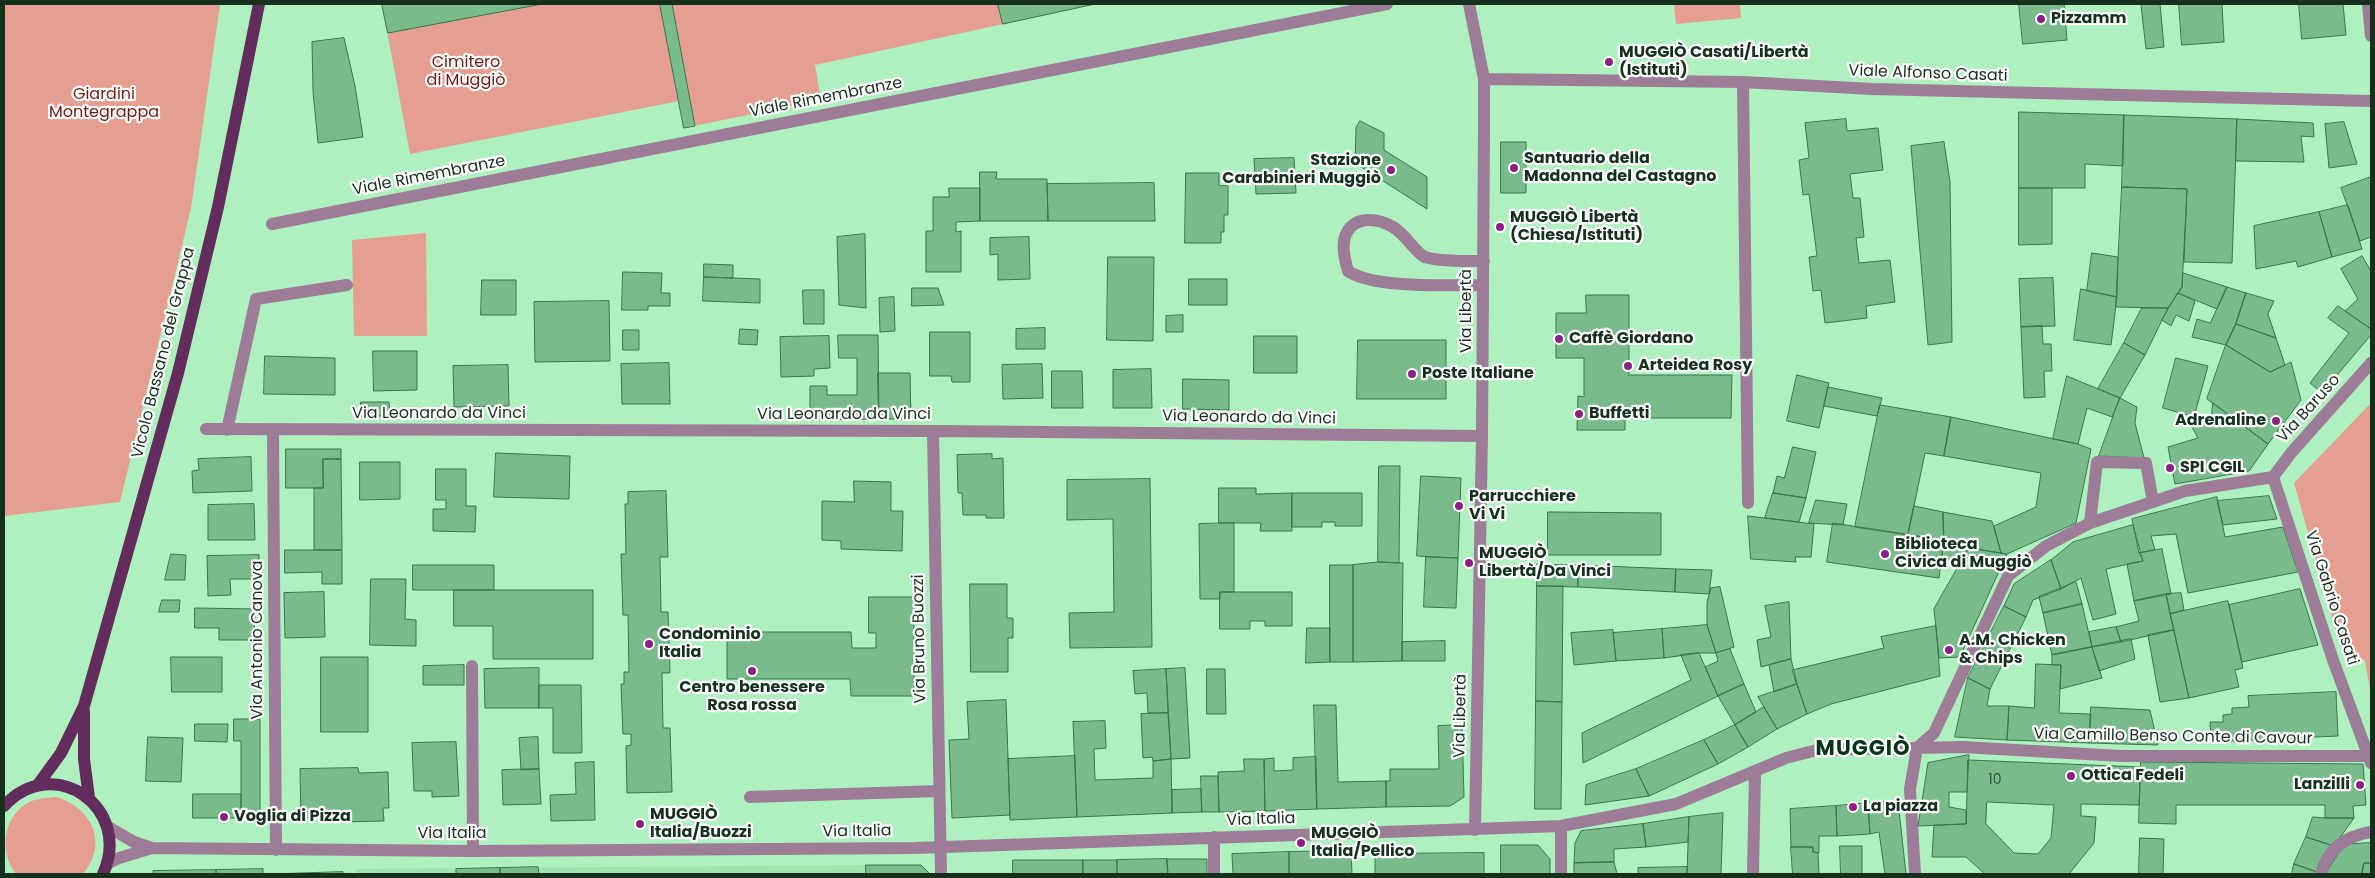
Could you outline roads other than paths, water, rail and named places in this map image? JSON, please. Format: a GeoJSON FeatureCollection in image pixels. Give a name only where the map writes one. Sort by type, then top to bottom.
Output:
{"type":"FeatureCollection","features":[{"type":"Feature","properties":{"kind":"main road","name":"Vicolo Bassano del Grappa"},"geometry":{"type":"LineString","coordinates":[[37,786],[61,754],[84,706],[178,373],[218,207],[259,4]]}},
{"type":"Feature","properties":{"kind":"main road","name":"Vicolo Bassano del Grappa"},"geometry":{"type":"LineString","coordinates":[[84,706],[84,759],[88,798]]}},
{"type":"Feature","properties":{"kind":"main road","name":"Via Italia"},"geometry":{"type":"LineString","coordinates":[[4,806],[23,790],[37,786],[59,785],[70,788],[88,798],[98,808],[108,827],[110,838],[105,869]]}},
{"type":"Feature","properties":{"kind":"street","name":"Viale Rimembranze"},"geometry":{"type":"LineString","coordinates":[[272,224],[1387,4]]}},
{"type":"Feature","properties":{"kind":"street","name":"Via Libertà"},"geometry":{"type":"LineString","coordinates":[[1469,4],[1484,79],[1484,285],[1475,830]]}},
{"type":"Feature","properties":{"kind":"street"},"geometry":{"type":"LineString","coordinates":[[2368,4],[2371,36]]}},
{"type":"Feature","properties":{"kind":"street","name":"Viale Alfonso Casati"},"geometry":{"type":"LineString","coordinates":[[1484,79],[1743,82],[1872,89],[2371,101]]}},
{"type":"Feature","properties":{"kind":"street"},"geometry":{"type":"LineString","coordinates":[[1743,82],[1748,503]]}},
{"type":"Feature","properties":{"kind":"street"},"geometry":{"type":"LineString","coordinates":[[1484,261],[1450,261],[1424,256],[1392,227],[1372,219],[1356,223],[1346,234],[1344,255],[1348,271],[1358,278],[1397,283],[1484,285]]}},
{"type":"Feature","properties":{"kind":"street"},"geometry":{"type":"LineString","coordinates":[[227,430],[256,299],[347,285]]}},
{"type":"Feature","properties":{"kind":"street","name":"Via Baruso"},"geometry":{"type":"LineString","coordinates":[[2273,478],[2290,453],[2371,363]]}},
{"type":"Feature","properties":{"kind":"street","name":"Via Leonardo da Vinci"},"geometry":{"type":"LineString","coordinates":[[206,429],[273,431],[933,431],[1482,436]]}},
{"type":"Feature","properties":{"kind":"street","name":"Via Antonio Canova"},"geometry":{"type":"LineString","coordinates":[[273,431],[276,850]]}},
{"type":"Feature","properties":{"kind":"street","name":"Via Bruno Buozzi"},"geometry":{"type":"LineString","coordinates":[[933,431],[941,874]]}},
{"type":"Feature","properties":{"kind":"street"},"geometry":{"type":"LineString","coordinates":[[2090,523],[2097,462],[2146,463],[2153,502]]}},
{"type":"Feature","properties":{"kind":"street"},"geometry":{"type":"LineString","coordinates":[[1915,874],[1910,789],[1917,748],[1934,733],[2008,576],[2046,546],[2090,523],[2185,491],[2273,478]]}},
{"type":"Feature","properties":{"kind":"street","name":"Via Gabrio Casati"},"geometry":{"type":"LineString","coordinates":[[2273,478],[2333,660],[2370,759]]}},
{"type":"Feature","properties":{"kind":"street"},"geometry":{"type":"LineString","coordinates":[[472,666],[473,851]]}},
{"type":"Feature","properties":{"kind":"street","name":"Via Camillo Benso Conte di Cavour"},"geometry":{"type":"LineString","coordinates":[[1754,772],[1786,758],[1817,750],[1963,747],[2120,756],[2370,759]]}},
{"type":"Feature","properties":{"kind":"street"},"geometry":{"type":"LineString","coordinates":[[1753,874],[1754,772]]}},
{"type":"Feature","properties":{"kind":"street","name":"Via Italia"},"geometry":{"type":"LineString","coordinates":[[105,869],[131,853],[152,848],[473,851],[940,847],[1561,826],[1676,804],[1754,772]]}},
{"type":"Feature","properties":{"kind":"street"},"geometry":{"type":"LineString","coordinates":[[750,797],[939,791]]}},
{"type":"Feature","properties":{"kind":"street"},"geometry":{"type":"LineString","coordinates":[[1561,826],[1561,874]]}},
{"type":"Feature","properties":{"kind":"street","name":"Via Italia"},"geometry":{"type":"LineString","coordinates":[[108,827],[134,842],[152,848]]}},
{"type":"Feature","properties":{"kind":"street"},"geometry":{"type":"LineString","coordinates":[[2321,874],[2330,855],[2348,837],[2371,832]]}},
{"type":"Feature","properties":{"kind":"street"},"geometry":{"type":"LineString","coordinates":[[1214,837],[1214,874]]}},
{"type":"Feature","properties":{"kind":"place","name":"Pizzamm"},"geometry":{"type":"Point","coordinates":[2041,19]}},
{"type":"Feature","properties":{"kind":"place","name":"MUGGIÒ Casati/Libertà (Istituti)"},"geometry":{"type":"Point","coordinates":[1609,62]}},
{"type":"Feature","properties":{"kind":"place","name":"Santuario della Madonna del Castagno"},"geometry":{"type":"Point","coordinates":[1514,168]}},
{"type":"Feature","properties":{"kind":"place","name":"Stazione Carabinieri Muggiò"},"geometry":{"type":"Point","coordinates":[1391,170]}},
{"type":"Feature","properties":{"kind":"place","name":"MUGGIÒ Libertà (Chiesa/Istituti)"},"geometry":{"type":"Point","coordinates":[1500,227]}},
{"type":"Feature","properties":{"kind":"place","name":"Caffè Giordano"},"geometry":{"type":"Point","coordinates":[1559,339]}},
{"type":"Feature","properties":{"kind":"place","name":"Arteidea Rosy"},"geometry":{"type":"Point","coordinates":[1628,366]}},
{"type":"Feature","properties":{"kind":"place","name":"Poste Italiane"},"geometry":{"type":"Point","coordinates":[1412,374]}},
{"type":"Feature","properties":{"kind":"place","name":"Buffetti"},"geometry":{"type":"Point","coordinates":[1579,414]}},
{"type":"Feature","properties":{"kind":"place","name":"Adrenaline"},"geometry":{"type":"Point","coordinates":[2276,421]}},
{"type":"Feature","properties":{"kind":"place","name":"SPI CGIL"},"geometry":{"type":"Point","coordinates":[2170,468]}},
{"type":"Feature","properties":{"kind":"place","name":"Parrucchiere Vi Vi"},"geometry":{"type":"Point","coordinates":[1459,506]}},
{"type":"Feature","properties":{"kind":"place","name":"Biblioteca Civica di Muggiò"},"geometry":{"type":"Point","coordinates":[1885,554]}},
{"type":"Feature","properties":{"kind":"place","name":"MUGGIÒ Libertà/Da Vinci"},"geometry":{"type":"Point","coordinates":[1469,563]}},
{"type":"Feature","properties":{"kind":"place","name":"Condominio Italia"},"geometry":{"type":"Point","coordinates":[649,644]}},
{"type":"Feature","properties":{"kind":"place","name":"A.M. Chicken & Chips"},"geometry":{"type":"Point","coordinates":[1949,650]}},
{"type":"Feature","properties":{"kind":"place","name":"Centro benessere Rosa rossa"},"geometry":{"type":"Point","coordinates":[752,671]}},
{"type":"Feature","properties":{"kind":"place","name":"Ottica Fedeli"},"geometry":{"type":"Point","coordinates":[2071,776]}},
{"type":"Feature","properties":{"kind":"place","name":"Lanzilli"},"geometry":{"type":"Point","coordinates":[2360,785]}},
{"type":"Feature","properties":{"kind":"place","name":"La piazza"},"geometry":{"type":"Point","coordinates":[1853,807]}},
{"type":"Feature","properties":{"kind":"place","name":"Voglia di Pizza"},"geometry":{"type":"Point","coordinates":[224,817]}},
{"type":"Feature","properties":{"kind":"place","name":"MUGGIÒ Italia/Buozzi"},"geometry":{"type":"Point","coordinates":[640,824]}},
{"type":"Feature","properties":{"kind":"place","name":"MUGGIÒ Italia/Pellico"},"geometry":{"type":"Point","coordinates":[1301,843]}},
{"type":"Feature","properties":{"kind":"district","name":"MUGGIÒ"},"geometry":{"type":"Point","coordinates":[1863,750]}},
{"type":"Feature","properties":{"kind":"park label","name":"Cimitero di Muggiò"},"geometry":{"type":"Point","coordinates":[466,72]}},
{"type":"Feature","properties":{"kind":"park label","name":"Giardini Montegrappa"},"geometry":{"type":"Point","coordinates":[104,104]}}]}
